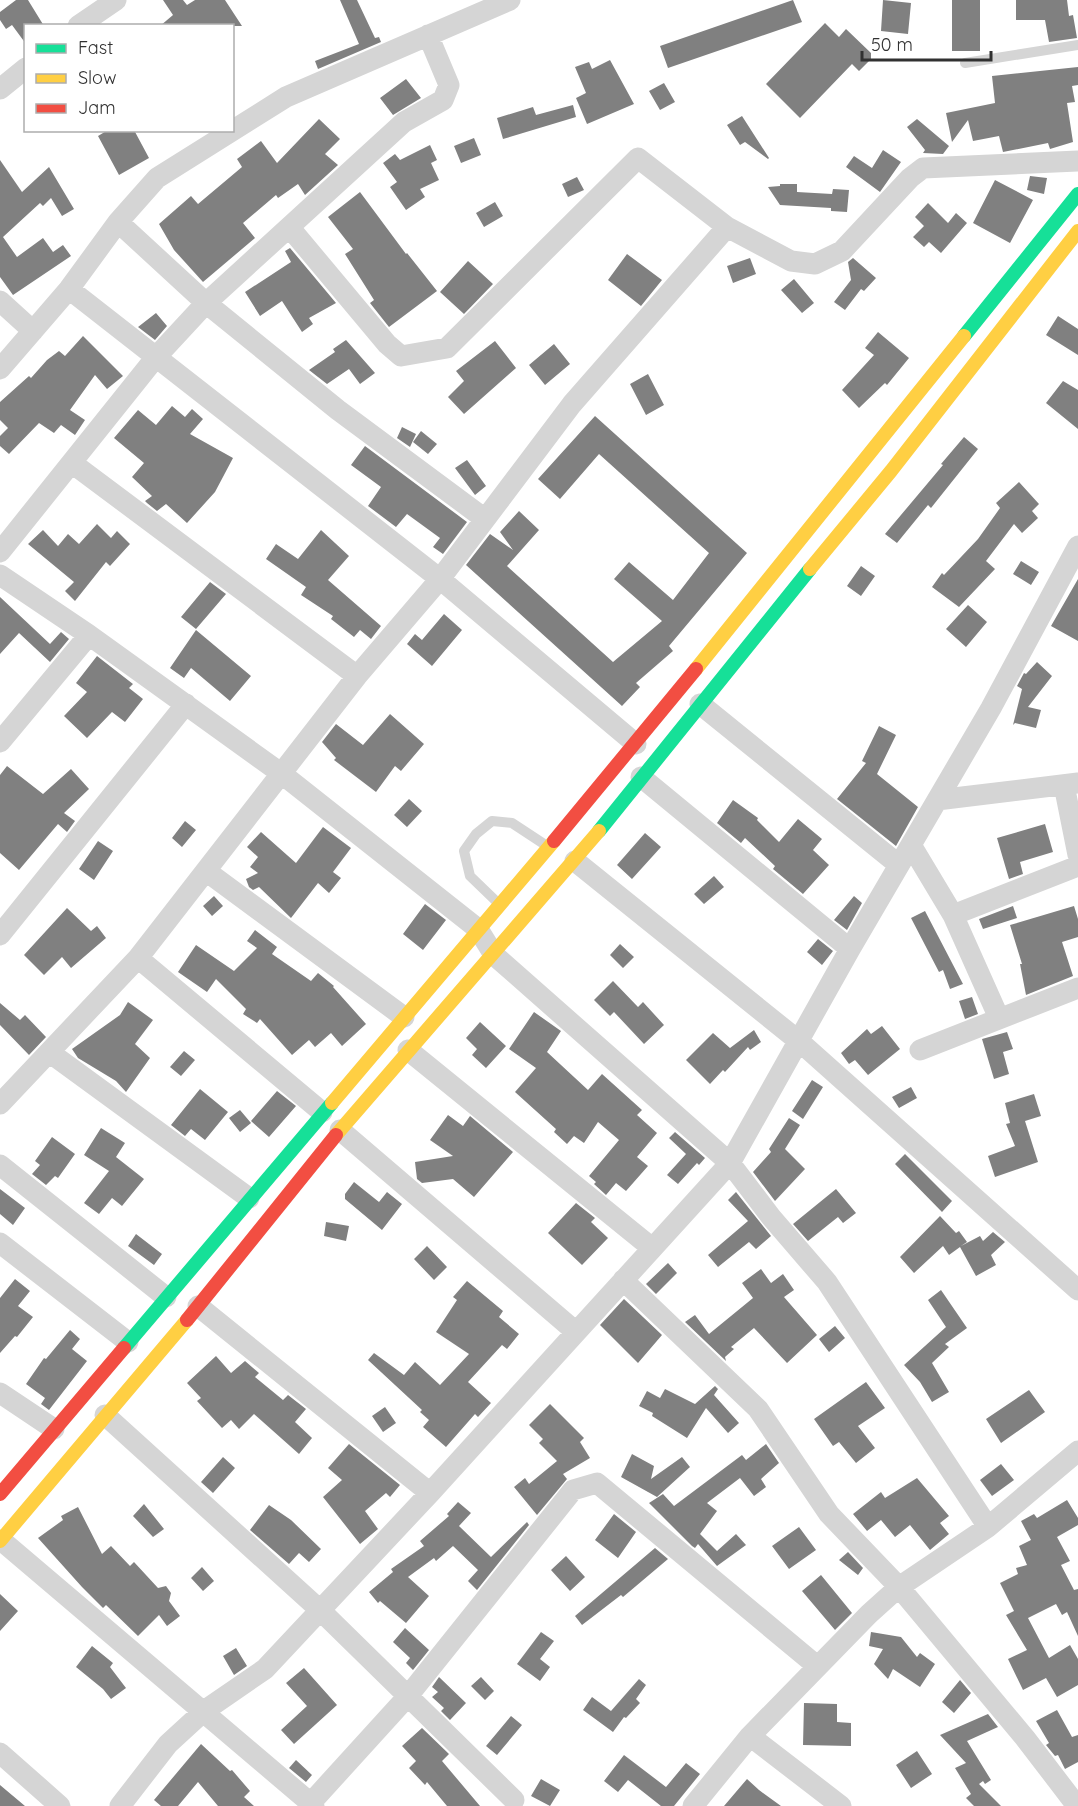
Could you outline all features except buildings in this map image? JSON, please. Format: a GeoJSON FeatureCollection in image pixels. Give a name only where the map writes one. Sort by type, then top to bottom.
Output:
{"type":"FeatureCollection","features":[{"type":"Feature","properties":{"kind":"main road"},"geometry":{"type":"LineString","coordinates":[[0,1494],[322,1112],[550,848],[1078,194]]}},
{"type":"Feature","properties":{"kind":"main road"},"geometry":{"type":"LineString","coordinates":[[0,1540],[198,1306],[340,1130],[575,861],[640,777],[891,471],[1078,231]]}},
{"type":"Feature","properties":{"kind":"street"},"geometry":{"type":"LineString","coordinates":[[81,24],[116,0]]}},
{"type":"Feature","properties":{"kind":"street"},"geometry":{"type":"LineString","coordinates":[[234,130],[286,98],[510,0]]}},
{"type":"Feature","properties":{"kind":"street"},"geometry":{"type":"LineString","coordinates":[[0,552],[156,357],[207,303],[404,122],[443,100],[449,85],[428,35]]}},
{"type":"Feature","properties":{"kind":"street"},"geometry":{"type":"LineString","coordinates":[[0,89],[24,70]]}},
{"type":"Feature","properties":{"kind":"street"},"geometry":{"type":"LineString","coordinates":[[0,369],[69,290],[118,222],[157,178],[231,132]]}},
{"type":"Feature","properties":{"kind":"street"},"geometry":{"type":"LineString","coordinates":[[290,228],[387,344],[401,356],[447,348],[638,158],[727,227],[791,261],[815,264],[842,250],[910,178],[923,168],[1078,161]]}},
{"type":"Feature","properties":{"kind":"street"},"geometry":{"type":"LineString","coordinates":[[118,222],[207,303],[338,410],[485,519]]}},
{"type":"Feature","properties":{"kind":"street"},"geometry":{"type":"LineString","coordinates":[[3,1094],[49,1052],[138,958],[357,676],[441,579],[573,404],[727,227]]}},
{"type":"Feature","properties":{"kind":"street"},"geometry":{"type":"LineString","coordinates":[[69,290],[441,579],[636,744]]}},
{"type":"Feature","properties":{"kind":"street"},"geometry":{"type":"LineString","coordinates":[[0,301],[33,331]]}},
{"type":"Feature","properties":{"kind":"street"},"geometry":{"type":"LineString","coordinates":[[72,463],[357,676]]}},
{"type":"Feature","properties":{"kind":"street"},"geometry":{"type":"LineString","coordinates":[[120,1806],[168,1744],[204,1711],[265,1669],[430,1493],[730,1163],[800,1042],[850,949],[991,708],[1078,546]]}},
{"type":"Feature","properties":{"kind":"street"},"geometry":{"type":"LineString","coordinates":[[0,575],[89,635],[282,774],[478,929],[494,955],[730,1163],[771,1217],[827,1282],[988,1527]]}},
{"type":"Feature","properties":{"kind":"street"},"geometry":{"type":"LineString","coordinates":[[0,742],[89,635]]}},
{"type":"Feature","properties":{"kind":"street"},"geometry":{"type":"LineString","coordinates":[[0,935],[186,704]]}},
{"type":"Feature","properties":{"kind":"street"},"geometry":{"type":"LineString","coordinates":[[700,704],[899,865]]}},
{"type":"Feature","properties":{"kind":"street"},"geometry":{"type":"LineString","coordinates":[[640,777],[850,949]]}},
{"type":"Feature","properties":{"kind":"street"},"geometry":{"type":"LineString","coordinates":[[937,800],[1071,784],[1078,855]]}},
{"type":"Feature","properties":{"kind":"street"},"geometry":{"type":"LineString","coordinates":[[911,845],[953,915],[999,1018]]}},
{"type":"Feature","properties":{"kind":"street"},"geometry":{"type":"LineString","coordinates":[[575,861],[800,1042],[1078,1290]]}},
{"type":"Feature","properties":{"kind":"street"},"geometry":{"type":"LineString","coordinates":[[953,915],[1078,866]]}},
{"type":"Feature","properties":{"kind":"street"},"geometry":{"type":"LineString","coordinates":[[206,871],[404,1017]]}},
{"type":"Feature","properties":{"kind":"street"},"geometry":{"type":"LineString","coordinates":[[138,958],[322,1112]]}},
{"type":"Feature","properties":{"kind":"street"},"geometry":{"type":"LineString","coordinates":[[921,1050],[1078,988]]}},
{"type":"Feature","properties":{"kind":"street"},"geometry":{"type":"LineString","coordinates":[[408,1050],[652,1248]]}},
{"type":"Feature","properties":{"kind":"street"},"geometry":{"type":"LineString","coordinates":[[49,1052],[249,1198]]}},
{"type":"Feature","properties":{"kind":"street"},"geometry":{"type":"LineString","coordinates":[[340,1130],[576,1332]]}},
{"type":"Feature","properties":{"kind":"street"},"geometry":{"type":"LineString","coordinates":[[0,1165],[166,1296]]}},
{"type":"Feature","properties":{"kind":"street"},"geometry":{"type":"LineString","coordinates":[[0,1243],[128,1342]]}},
{"type":"Feature","properties":{"kind":"street"},"geometry":{"type":"LineString","coordinates":[[623,1280],[758,1408],[829,1514],[899,1587],[1025,1738],[1077,1806]]}},
{"type":"Feature","properties":{"kind":"street"},"geometry":{"type":"LineString","coordinates":[[198,1306],[430,1493]]}},
{"type":"Feature","properties":{"kind":"street"},"geometry":{"type":"LineString","coordinates":[[0,1393],[54,1429]]}},
{"type":"Feature","properties":{"kind":"street"},"geometry":{"type":"LineString","coordinates":[[105,1415],[320,1610],[514,1800]]}},
{"type":"Feature","properties":{"kind":"street"},"geometry":{"type":"LineString","coordinates":[[695,1805],[750,1736],[817,1666],[899,1587],[988,1527],[1078,1451]]}},
{"type":"Feature","properties":{"kind":"street"},"geometry":{"type":"LineString","coordinates":[[0,1540],[204,1711],[311,1805],[408,1696],[573,1490],[597,1483],[817,1666]]}},
{"type":"Feature","properties":{"kind":"street"},"geometry":{"type":"LineString","coordinates":[[750,1736],[841,1806]]}},
{"type":"Feature","properties":{"kind":"street"},"geometry":{"type":"LineString","coordinates":[[0,1753],[60,1806]]}},
{"type":"Feature","properties":{"kind":"lane"},"geometry":{"type":"LineString","coordinates":[[965,63],[1078,45]]}},
{"type":"Feature","properties":{"kind":"lane"},"geometry":{"type":"LineString","coordinates":[[500,906],[470,876],[464,851],[476,834],[492,821],[512,823],[550,848]]}},
{"type":"Feature","properties":{"kind":"traffic: fast"},"geometry":{"type":"LineString","coordinates":[[964,336],[1078,194]]}},
{"type":"Feature","properties":{"kind":"traffic: fast"},"geometry":{"type":"LineString","coordinates":[[599,831],[810,569]]}},
{"type":"Feature","properties":{"kind":"traffic: fast"},"geometry":{"type":"LineString","coordinates":[[124,1348],[332,1103]]}},
{"type":"Feature","properties":{"kind":"traffic: slow"},"geometry":{"type":"LineString","coordinates":[[810,569],[891,471],[1078,231]]}},
{"type":"Feature","properties":{"kind":"traffic: slow"},"geometry":{"type":"LineString","coordinates":[[696,669],[964,336]]}},
{"type":"Feature","properties":{"kind":"traffic: slow"},"geometry":{"type":"LineString","coordinates":[[336,1135],[599,831]]}},
{"type":"Feature","properties":{"kind":"traffic: slow"},"geometry":{"type":"LineString","coordinates":[[332,1103],[554,841]]}},
{"type":"Feature","properties":{"kind":"traffic: slow"},"geometry":{"type":"LineString","coordinates":[[0,1541],[187,1320]]}},
{"type":"Feature","properties":{"kind":"traffic: jam"},"geometry":{"type":"LineString","coordinates":[[554,841],[696,669]]}},
{"type":"Feature","properties":{"kind":"traffic: jam"},"geometry":{"type":"LineString","coordinates":[[187,1320],[336,1135]]}},
{"type":"Feature","properties":{"kind":"traffic: jam"},"geometry":{"type":"LineString","coordinates":[[0,1494],[124,1348]]}}]}
